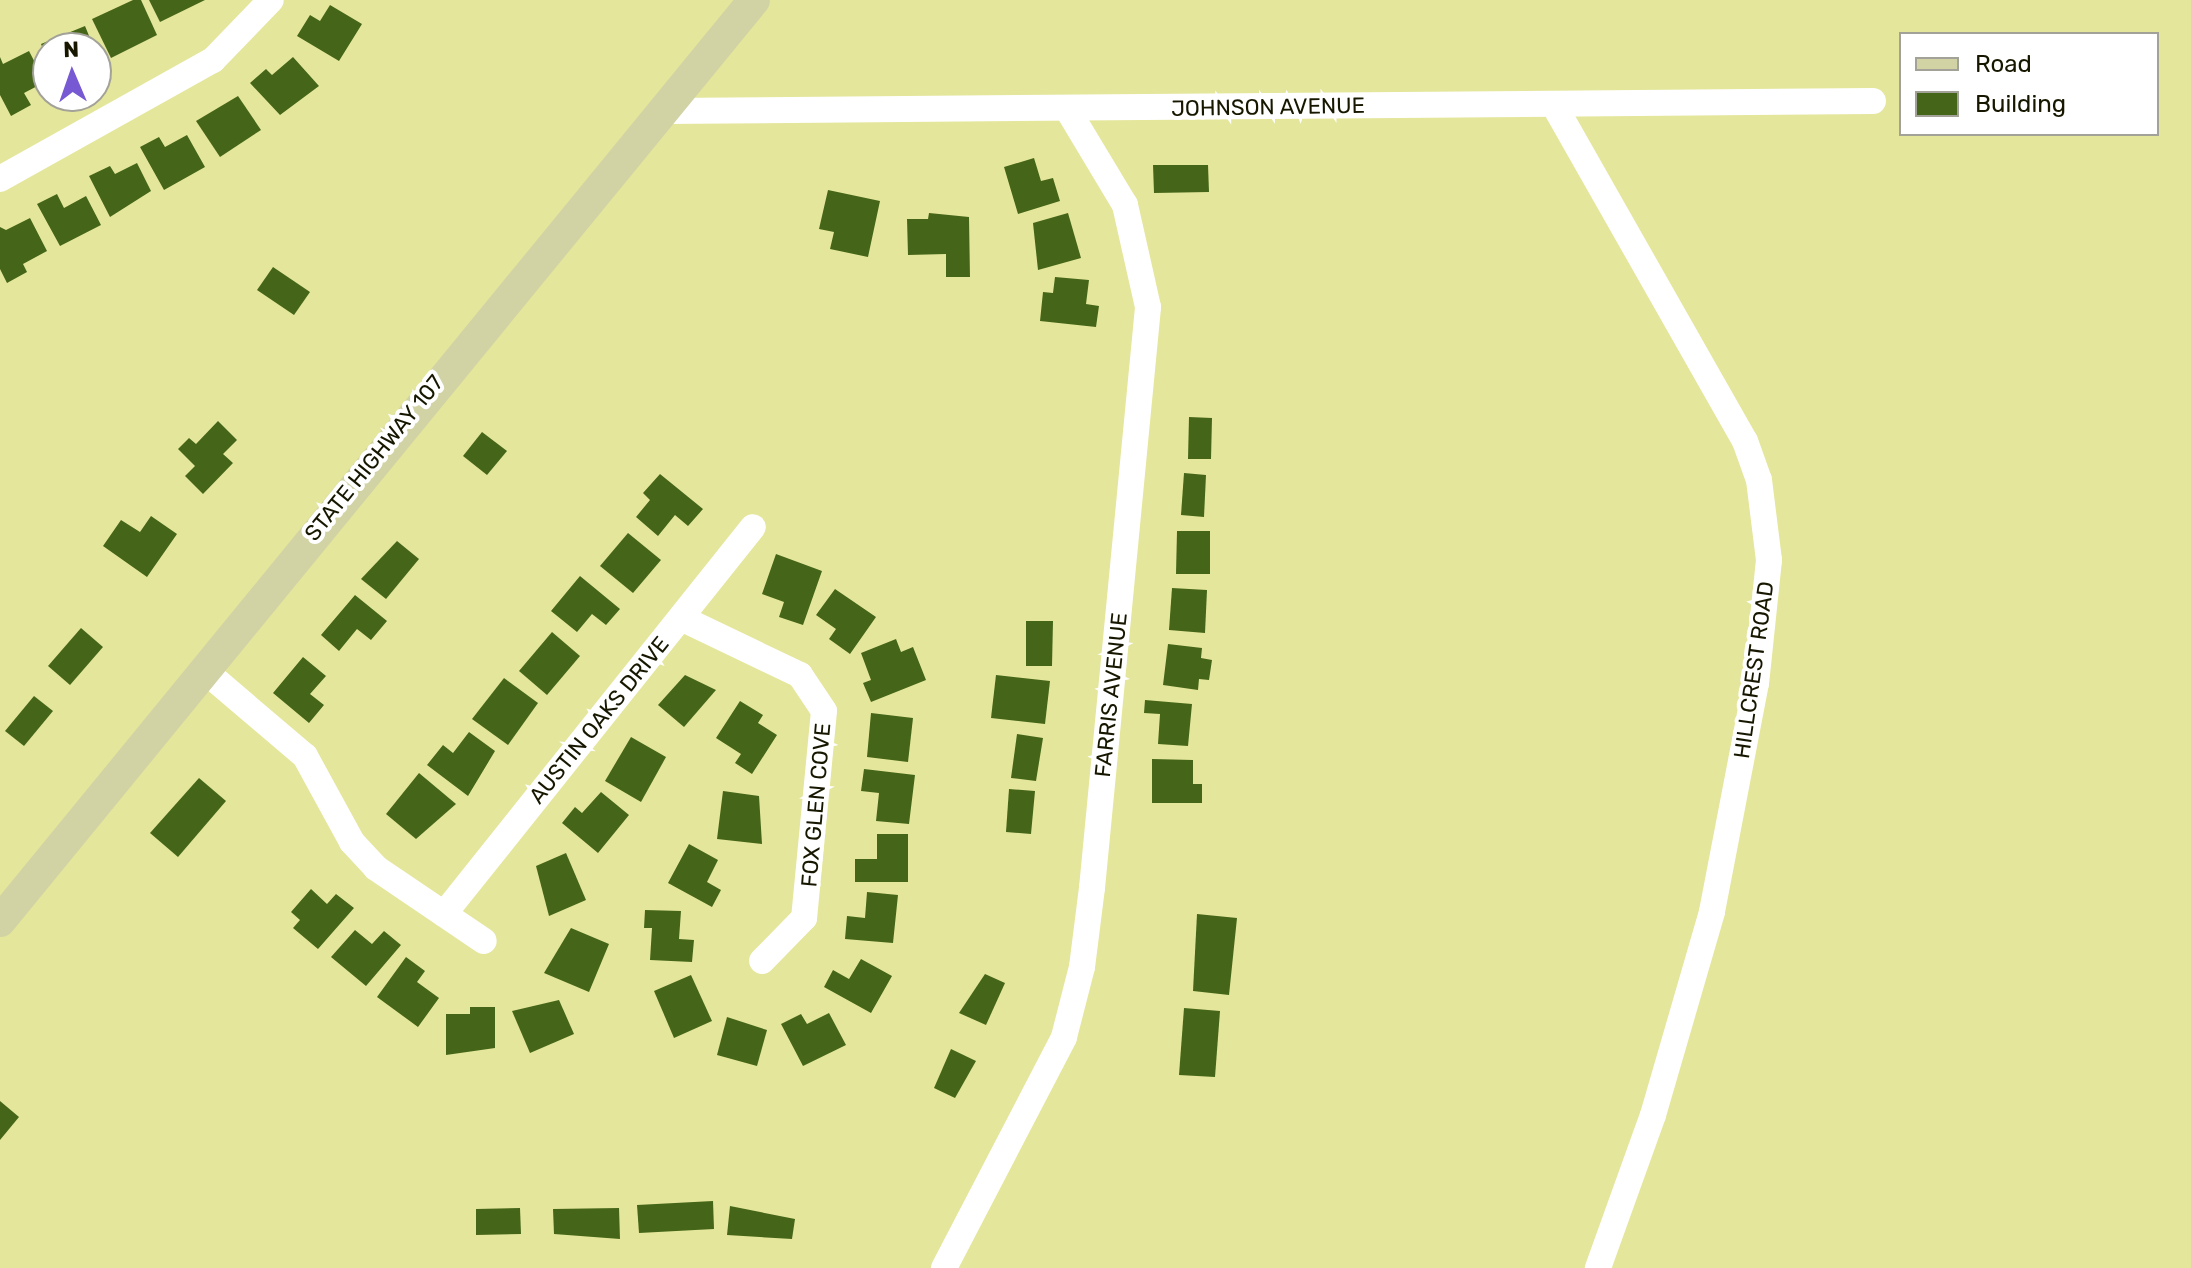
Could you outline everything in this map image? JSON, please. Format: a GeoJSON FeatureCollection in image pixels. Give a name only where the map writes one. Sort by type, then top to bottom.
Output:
{"type":"FeatureCollection","features":[{"type":"Feature","properties":{"kind":"main road","name":"STATE HIGHWAY 107"},"geometry":{"type":"LineString","coordinates":[[0,921],[754,0]]}},
{"type":"Feature","properties":{"kind":"street"},"geometry":{"type":"LineString","coordinates":[[0,179],[213,60],[271,0]]}},
{"type":"Feature","properties":{"kind":"street","name":"JOHNSON AVENUE"},"geometry":{"type":"LineString","coordinates":[[662,111],[1873,101]]}},
{"type":"Feature","properties":{"kind":"street","name":"HILLCREST ROAD"},"geometry":{"type":"LineString","coordinates":[[1554,105],[1745,441],[1759,480],[1769,560],[1756,683],[1712,912],[1653,1115],[1598,1268]]}},
{"type":"Feature","properties":{"kind":"street","name":"FARRIS AVENUE"},"geometry":{"type":"LineString","coordinates":[[944,1268],[1064,1037],[1082,967],[1092,888],[1148,307],[1125,205],[1068,110]]}},
{"type":"Feature","properties":{"kind":"street","name":"AUSTIN OAKS DRIVE"},"geometry":{"type":"LineString","coordinates":[[444,914],[753,527]]}},
{"type":"Feature","properties":{"kind":"street","name":"FOX GLEN COVE"},"geometry":{"type":"LineString","coordinates":[[681,618],[800,675],[824,711],[804,918],[792,938],[762,961]]}},
{"type":"Feature","properties":{"kind":"street"},"geometry":{"type":"LineString","coordinates":[[205,671],[305,756],[352,842],[376,868],[484,941]]}},
{"type":"Feature","properties":{"kind":"building"},"geometry":{"type":"Polygon","coordinates":[[[133,0],[141,0],[157,35],[112,58],[112,32],[98,32],[92,19],[133,0]]]}},
{"type":"Feature","properties":{"kind":"building"},"geometry":{"type":"Polygon","coordinates":[[[149,0],[205,0],[160,22],[149,0]]]}},
{"type":"Feature","properties":{"kind":"building"},"geometry":{"type":"Polygon","coordinates":[[[330,5],[362,24],[339,61],[297,36],[310,15],[320,21],[330,5]]]}},
{"type":"Feature","properties":{"kind":"building"},"geometry":{"type":"Polygon","coordinates":[[[85,26],[87,32],[70,32],[85,26]]]}},
{"type":"Feature","properties":{"kind":"building"},"geometry":{"type":"Polygon","coordinates":[[[29,51],[32,57],[32,89],[24,93],[31,105],[11,116],[0,95],[0,57],[3,64],[29,51]]]}},
{"type":"Feature","properties":{"kind":"building"},"geometry":{"type":"Polygon","coordinates":[[[293,57],[319,86],[280,115],[250,83],[266,69],[272,75],[293,57]]]}},
{"type":"Feature","properties":{"kind":"building"},"geometry":{"type":"Polygon","coordinates":[[[238,96],[261,130],[220,157],[196,121],[238,96]]]}},
{"type":"Feature","properties":{"kind":"building"},"geometry":{"type":"Polygon","coordinates":[[[187,135],[205,167],[164,190],[140,147],[159,137],[165,147],[187,135]]]}},
{"type":"Feature","properties":{"kind":"building"},"geometry":{"type":"Polygon","coordinates":[[[1034,158],[1041,181],[1053,178],[1060,201],[1018,214],[1004,167],[1034,158]]]}},
{"type":"Feature","properties":{"kind":"building"},"geometry":{"type":"Polygon","coordinates":[[[137,163],[151,191],[110,217],[89,176],[110,166],[115,174],[137,163]]]}},
{"type":"Feature","properties":{"kind":"building"},"geometry":{"type":"Polygon","coordinates":[[[1153,165],[1208,165],[1209,192],[1154,193],[1153,165]]]}},
{"type":"Feature","properties":{"kind":"building"},"geometry":{"type":"Polygon","coordinates":[[[828,190],[880,201],[868,257],[830,249],[834,232],[819,229],[828,190]]]}},
{"type":"Feature","properties":{"kind":"building"},"geometry":{"type":"Polygon","coordinates":[[[57,194],[64,208],[86,196],[101,225],[60,246],[37,204],[57,194]]]}},
{"type":"Feature","properties":{"kind":"building"},"geometry":{"type":"Polygon","coordinates":[[[929,213],[969,217],[970,277],[946,277],[946,254],[908,255],[907,219],[928,219],[929,213]]]}},
{"type":"Feature","properties":{"kind":"building"},"geometry":{"type":"Polygon","coordinates":[[[1068,213],[1081,258],[1038,270],[1033,223],[1068,213]]]}},
{"type":"Feature","properties":{"kind":"building"},"geometry":{"type":"Polygon","coordinates":[[[30,218],[47,251],[23,264],[27,272],[7,283],[0,269],[0,227],[6,230],[30,218]]]}},
{"type":"Feature","properties":{"kind":"building"},"geometry":{"type":"Polygon","coordinates":[[[273,267],[310,292],[294,315],[257,290],[273,267]]]}},
{"type":"Feature","properties":{"kind":"building"},"geometry":{"type":"Polygon","coordinates":[[[1055,277],[1089,280],[1086,304],[1099,306],[1096,327],[1040,321],[1043,292],[1053,293],[1055,277]]]}},
{"type":"Feature","properties":{"kind":"building"},"geometry":{"type":"Polygon","coordinates":[[[1189,417],[1212,418],[1211,459],[1188,459],[1189,417]]]}},
{"type":"Feature","properties":{"kind":"building"},"geometry":{"type":"Polygon","coordinates":[[[218,421],[237,440],[223,454],[233,463],[203,494],[185,476],[195,466],[178,449],[189,438],[196,444],[218,421]]]}},
{"type":"Feature","properties":{"kind":"building"},"geometry":{"type":"Polygon","coordinates":[[[482,432],[507,451],[487,475],[463,456],[482,432]]]}},
{"type":"Feature","properties":{"kind":"building"},"geometry":{"type":"Polygon","coordinates":[[[1184,473],[1206,475],[1204,517],[1181,515],[1184,473]]]}},
{"type":"Feature","properties":{"kind":"building"},"geometry":{"type":"Polygon","coordinates":[[[660,474],[703,509],[688,526],[675,515],[658,536],[636,517],[650,500],[643,493],[660,474]]]}},
{"type":"Feature","properties":{"kind":"building"},"geometry":{"type":"Polygon","coordinates":[[[151,516],[177,534],[147,577],[103,546],[121,520],[140,532],[151,516]]]}},
{"type":"Feature","properties":{"kind":"building"},"geometry":{"type":"Polygon","coordinates":[[[1177,531],[1210,531],[1210,574],[1176,574],[1177,531]]]}},
{"type":"Feature","properties":{"kind":"building"},"geometry":{"type":"Polygon","coordinates":[[[628,533],[661,560],[633,593],[600,566],[628,533]]]}},
{"type":"Feature","properties":{"kind":"building"},"geometry":{"type":"Polygon","coordinates":[[[397,541],[419,559],[386,599],[361,579],[397,541]]]}},
{"type":"Feature","properties":{"kind":"building"},"geometry":{"type":"Polygon","coordinates":[[[776,554],[822,571],[803,625],[779,617],[784,602],[762,594],[776,554]]]}},
{"type":"Feature","properties":{"kind":"building"},"geometry":{"type":"Polygon","coordinates":[[[580,576],[620,609],[606,625],[592,614],[577,632],[551,611],[580,576]]]}},
{"type":"Feature","properties":{"kind":"building"},"geometry":{"type":"Polygon","coordinates":[[[1172,588],[1207,590],[1205,633],[1169,630],[1172,588]]]}},
{"type":"Feature","properties":{"kind":"building"},"geometry":{"type":"Polygon","coordinates":[[[835,589],[876,617],[850,654],[829,639],[836,629],[816,615],[835,589]]]}},
{"type":"Feature","properties":{"kind":"building"},"geometry":{"type":"Polygon","coordinates":[[[355,595],[387,621],[371,640],[357,629],[339,651],[321,635],[355,595]]]}},
{"type":"Feature","properties":{"kind":"building"},"geometry":{"type":"Polygon","coordinates":[[[1026,621],[1053,621],[1052,666],[1026,666],[1026,621]]]}},
{"type":"Feature","properties":{"kind":"building"},"geometry":{"type":"Polygon","coordinates":[[[81,628],[103,647],[70,685],[48,666],[81,628]]]}},
{"type":"Feature","properties":{"kind":"building"},"geometry":{"type":"Polygon","coordinates":[[[552,632],[580,656],[547,695],[519,671],[552,632]]]}},
{"type":"Feature","properties":{"kind":"building"},"geometry":{"type":"Polygon","coordinates":[[[896,639],[901,652],[913,647],[926,680],[871,702],[863,683],[871,680],[861,653],[896,639]]]}},
{"type":"Feature","properties":{"kind":"building"},"geometry":{"type":"Polygon","coordinates":[[[1168,644],[1202,648],[1201,658],[1212,660],[1209,680],[1199,679],[1198,690],[1163,685],[1168,644]]]}},
{"type":"Feature","properties":{"kind":"building"},"geometry":{"type":"Polygon","coordinates":[[[303,657],[326,676],[310,694],[324,705],[309,723],[273,693],[303,657]]]}},
{"type":"Feature","properties":{"kind":"building"},"geometry":{"type":"Polygon","coordinates":[[[685,675],[716,690],[684,727],[658,705],[685,675]]]}},
{"type":"Feature","properties":{"kind":"building"},"geometry":{"type":"Polygon","coordinates":[[[996,675],[1050,681],[1045,724],[991,718],[996,675]]]}},
{"type":"Feature","properties":{"kind":"building"},"geometry":{"type":"Polygon","coordinates":[[[504,678],[538,703],[508,745],[472,719],[504,678]]]}},
{"type":"Feature","properties":{"kind":"building"},"geometry":{"type":"Polygon","coordinates":[[[34,696],[53,711],[24,746],[5,731],[34,696]]]}},
{"type":"Feature","properties":{"kind":"building"},"geometry":{"type":"Polygon","coordinates":[[[1145,700],[1192,704],[1188,746],[1158,744],[1160,714],[1144,713],[1145,700]]]}},
{"type":"Feature","properties":{"kind":"building"},"geometry":{"type":"Polygon","coordinates":[[[740,701],[763,715],[758,723],[777,735],[752,774],[735,763],[741,754],[716,738],[740,701]]]}},
{"type":"Feature","properties":{"kind":"building"},"geometry":{"type":"Polygon","coordinates":[[[871,713],[913,718],[908,762],[867,757],[871,713]]]}},
{"type":"Feature","properties":{"kind":"building"},"geometry":{"type":"Polygon","coordinates":[[[469,732],[495,751],[468,796],[427,765],[443,745],[453,753],[469,732]]]}},
{"type":"Feature","properties":{"kind":"building"},"geometry":{"type":"Polygon","coordinates":[[[1017,734],[1043,738],[1036,781],[1011,778],[1017,734]]]}},
{"type":"Feature","properties":{"kind":"building"},"geometry":{"type":"Polygon","coordinates":[[[631,737],[666,757],[641,802],[605,781],[631,737]]]}},
{"type":"Feature","properties":{"kind":"building"},"geometry":{"type":"Polygon","coordinates":[[[1152,759],[1193,760],[1193,784],[1202,784],[1202,803],[1152,803],[1152,759]]]}},
{"type":"Feature","properties":{"kind":"building"},"geometry":{"type":"Polygon","coordinates":[[[864,769],[915,775],[909,824],[876,821],[879,793],[861,791],[864,769]]]}},
{"type":"Feature","properties":{"kind":"building"},"geometry":{"type":"Polygon","coordinates":[[[419,773],[456,804],[416,839],[386,814],[419,773]]]}},
{"type":"Feature","properties":{"kind":"building"},"geometry":{"type":"Polygon","coordinates":[[[199,778],[226,801],[178,857],[150,833],[199,778]]]}},
{"type":"Feature","properties":{"kind":"building"},"geometry":{"type":"Polygon","coordinates":[[[1009,789],[1035,791],[1031,834],[1006,832],[1009,789]]]}},
{"type":"Feature","properties":{"kind":"building"},"geometry":{"type":"Polygon","coordinates":[[[723,791],[759,796],[762,844],[717,839],[723,791]]]}},
{"type":"Feature","properties":{"kind":"building"},"geometry":{"type":"Polygon","coordinates":[[[601,792],[629,815],[598,853],[562,823],[575,807],[582,813],[601,792]]]}},
{"type":"Feature","properties":{"kind":"building"},"geometry":{"type":"Polygon","coordinates":[[[877,834],[908,834],[908,882],[855,882],[855,859],[877,859],[877,834]]]}},
{"type":"Feature","properties":{"kind":"building"},"geometry":{"type":"Polygon","coordinates":[[[689,844],[718,860],[707,882],[721,890],[712,907],[668,883],[689,844]]]}},
{"type":"Feature","properties":{"kind":"building"},"geometry":{"type":"Polygon","coordinates":[[[566,853],[586,900],[549,916],[536,866],[566,853]]]}},
{"type":"Feature","properties":{"kind":"building"},"geometry":{"type":"Polygon","coordinates":[[[311,889],[327,904],[336,894],[354,908],[318,949],[293,928],[300,920],[291,912],[311,889]]]}},
{"type":"Feature","properties":{"kind":"building"},"geometry":{"type":"Polygon","coordinates":[[[867,892],[898,895],[893,943],[845,939],[847,916],[865,918],[867,892]]]}},
{"type":"Feature","properties":{"kind":"building"},"geometry":{"type":"Polygon","coordinates":[[[645,910],[681,911],[679,939],[694,940],[692,962],[650,960],[652,928],[644,928],[645,910]]]}},
{"type":"Feature","properties":{"kind":"building"},"geometry":{"type":"Polygon","coordinates":[[[1197,914],[1237,918],[1229,995],[1193,991],[1197,914]]]}},
{"type":"Feature","properties":{"kind":"building"},"geometry":{"type":"Polygon","coordinates":[[[571,928],[609,944],[589,992],[544,973],[571,928]]]}},
{"type":"Feature","properties":{"kind":"building"},"geometry":{"type":"Polygon","coordinates":[[[355,930],[372,944],[384,931],[401,945],[366,986],[331,957],[355,930]]]}},
{"type":"Feature","properties":{"kind":"building"},"geometry":{"type":"Polygon","coordinates":[[[406,957],[425,971],[417,982],[439,998],[418,1027],[377,997],[406,957]]]}},
{"type":"Feature","properties":{"kind":"building"},"geometry":{"type":"Polygon","coordinates":[[[861,959],[892,976],[871,1013],[824,987],[833,970],[849,979],[861,959]]]}},
{"type":"Feature","properties":{"kind":"building"},"geometry":{"type":"Polygon","coordinates":[[[985,974],[1005,983],[986,1025],[959,1013],[985,974]]]}},
{"type":"Feature","properties":{"kind":"building"},"geometry":{"type":"Polygon","coordinates":[[[691,975],[712,1021],[674,1038],[654,991],[691,975]]]}},
{"type":"Feature","properties":{"kind":"building"},"geometry":{"type":"Polygon","coordinates":[[[559,1000],[574,1034],[530,1053],[512,1011],[559,1000]]]}},
{"type":"Feature","properties":{"kind":"building"},"geometry":{"type":"Polygon","coordinates":[[[470,1007],[495,1007],[495,1048],[446,1055],[446,1014],[470,1014],[470,1007]]]}},
{"type":"Feature","properties":{"kind":"building"},"geometry":{"type":"Polygon","coordinates":[[[1184,1008],[1220,1011],[1215,1077],[1179,1075],[1184,1008]]]}},
{"type":"Feature","properties":{"kind":"building"},"geometry":{"type":"Polygon","coordinates":[[[829,1013],[846,1045],[803,1066],[781,1024],[801,1014],[807,1024],[829,1013]]]}},
{"type":"Feature","properties":{"kind":"building"},"geometry":{"type":"Polygon","coordinates":[[[727,1017],[767,1030],[757,1066],[717,1055],[727,1017]]]}},
{"type":"Feature","properties":{"kind":"building"},"geometry":{"type":"Polygon","coordinates":[[[951,1049],[976,1061],[955,1098],[934,1088],[951,1049]]]}},
{"type":"Feature","properties":{"kind":"building"},"geometry":{"type":"Polygon","coordinates":[[[0,1101],[19,1117],[0,1140],[0,1101]]]}},
{"type":"Feature","properties":{"kind":"building"},"geometry":{"type":"Polygon","coordinates":[[[713,1201],[714,1229],[639,1233],[637,1205],[713,1201]]]}},
{"type":"Feature","properties":{"kind":"building"},"geometry":{"type":"Polygon","coordinates":[[[730,1206],[795,1219],[792,1239],[727,1235],[730,1206]]]}},
{"type":"Feature","properties":{"kind":"building"},"geometry":{"type":"Polygon","coordinates":[[[520,1208],[521,1234],[476,1235],[476,1209],[520,1208]]]}},
{"type":"Feature","properties":{"kind":"building"},"geometry":{"type":"Polygon","coordinates":[[[619,1208],[620,1239],[554,1234],[553,1209],[619,1208]]]}}]}
